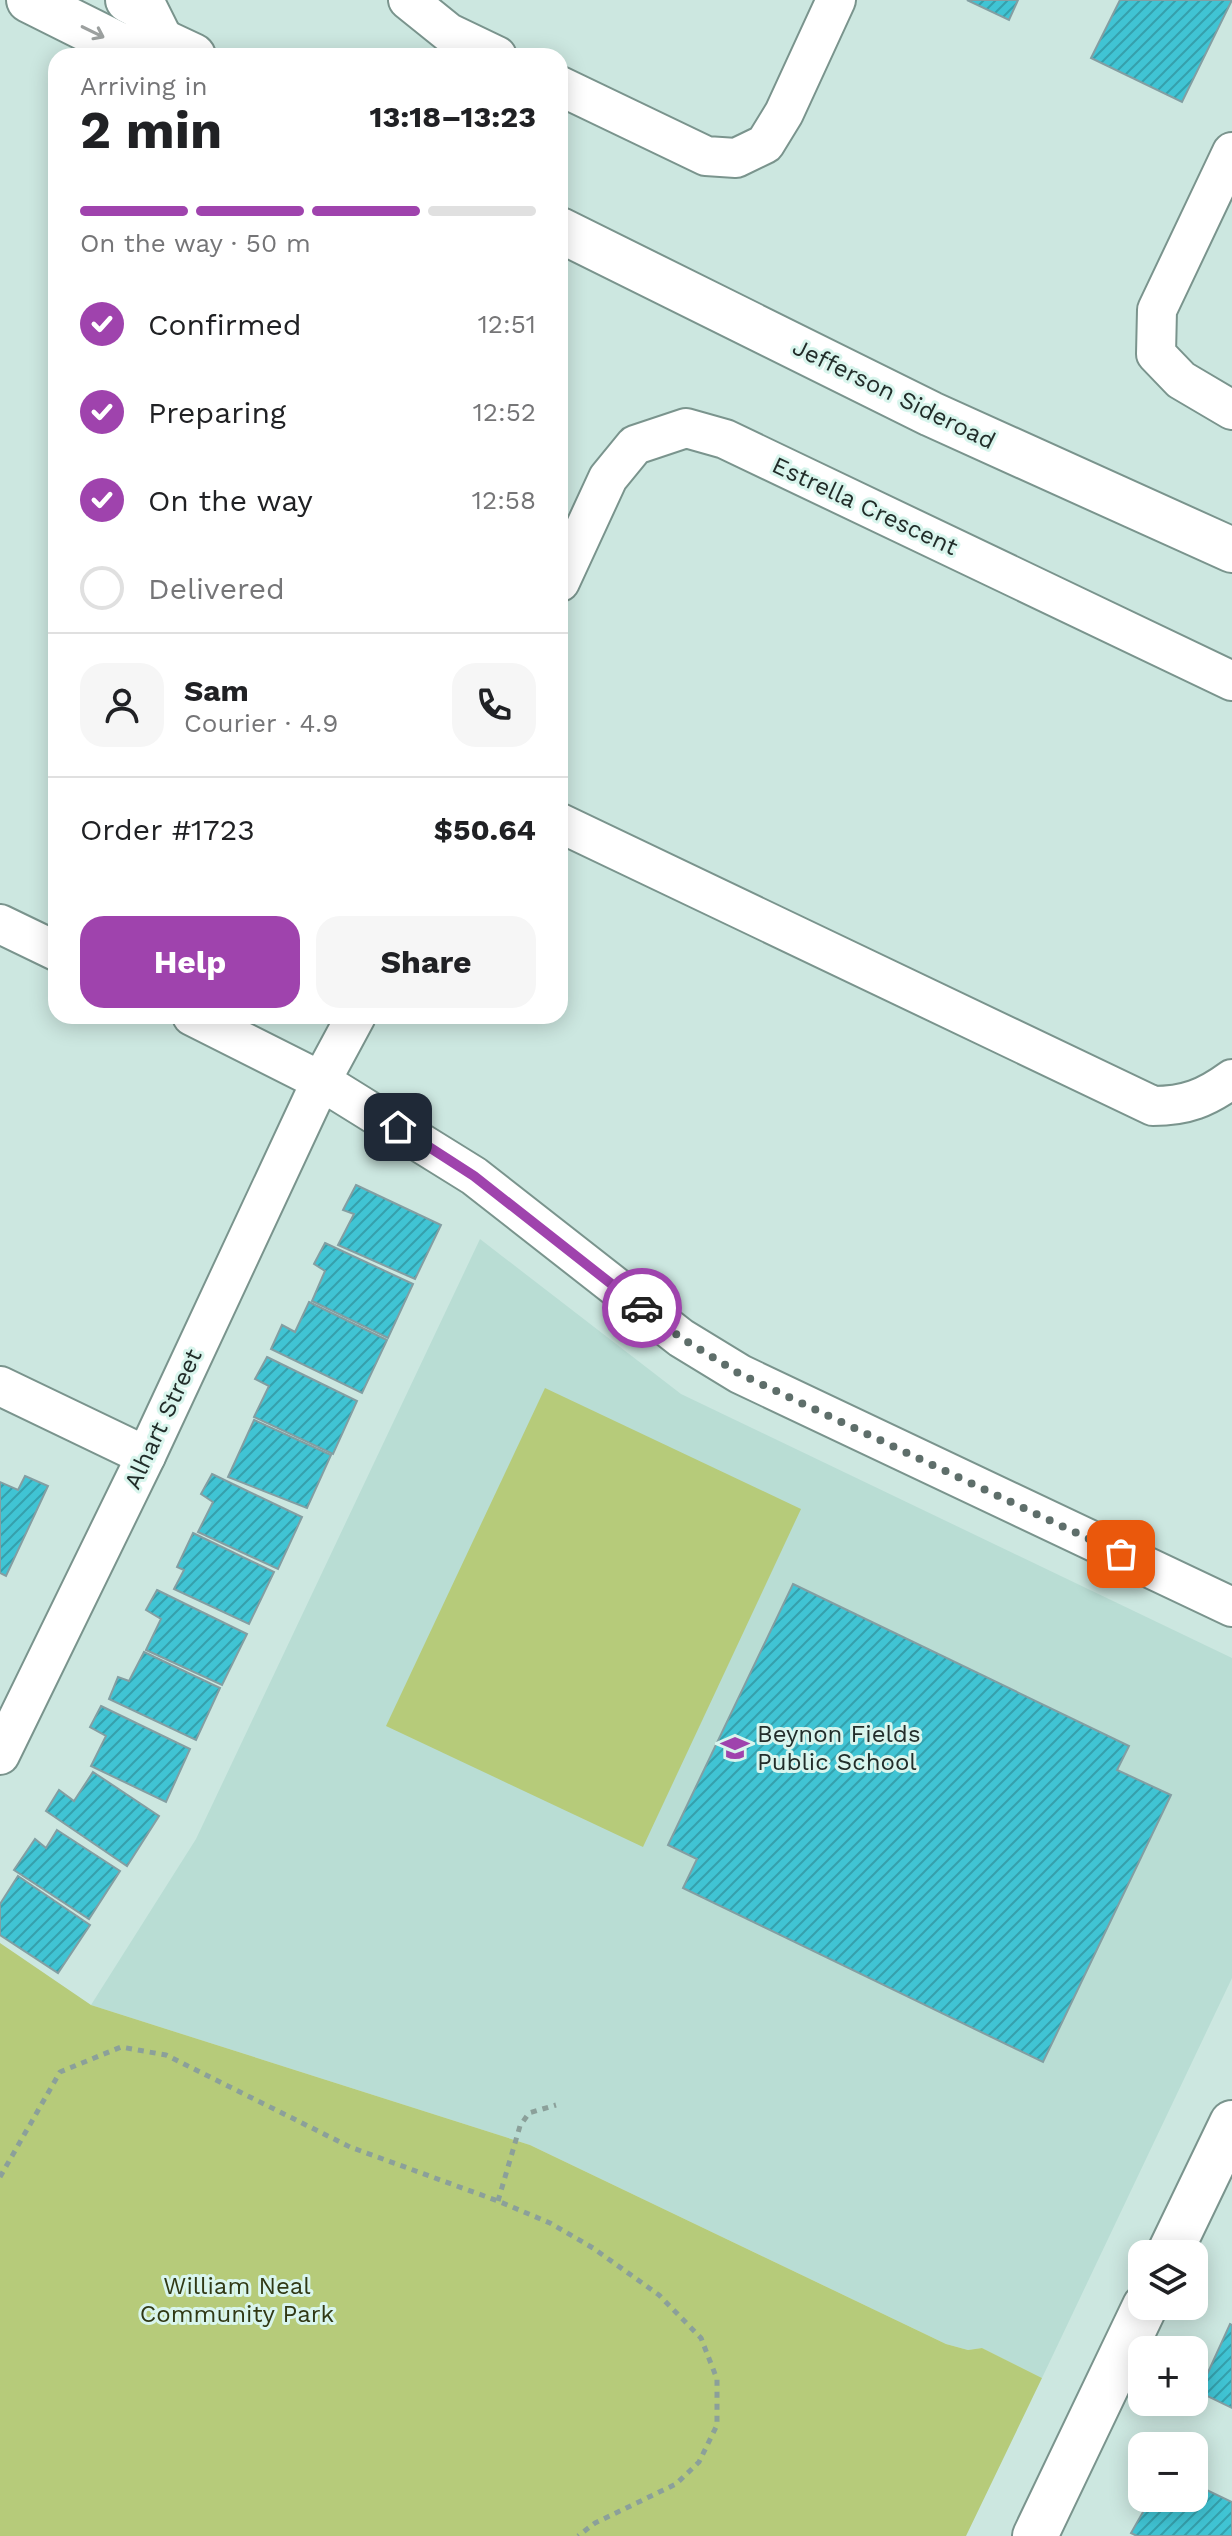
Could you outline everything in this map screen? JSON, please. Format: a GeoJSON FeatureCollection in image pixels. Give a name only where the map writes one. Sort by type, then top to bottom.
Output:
{"type":"FeatureCollection","features":[{"type":"Feature","properties":{"kind":"street"},"geometry":{"type":"LineString","coordinates":[[29,0],[121,46],[177,48]]}},
{"type":"Feature","properties":{"kind":"street"},"geometry":{"type":"LineString","coordinates":[[128,0],[145,9],[177,48]]}},
{"type":"Feature","properties":{"kind":"street"},"geometry":{"type":"LineString","coordinates":[[408,0],[449,33],[480,48]]}},
{"type":"Feature","properties":{"kind":"street"},"geometry":{"type":"LineString","coordinates":[[568,90],[706,156],[736,158],[765,144],[836,0]]}},
{"type":"Feature","properties":{"kind":"street"},"geometry":{"type":"LineString","coordinates":[[1232,152],[1157,310],[1156,354],[1181,380],[1232,410]]}},
{"type":"Feature","properties":{"kind":"street","name":"Jefferson Sideroad"},"geometry":{"type":"LineString","coordinates":[[568,234],[931,414],[1232,550]]}},
{"type":"Feature","properties":{"kind":"street","name":"Estrella Crescent"},"geometry":{"type":"LineString","coordinates":[[568,565],[608,478],[621,458],[635,445],[686,428],[725,439],[1232,681]]}},
{"type":"Feature","properties":{"kind":"street"},"geometry":{"type":"LineString","coordinates":[[568,827],[1153,1106],[1181,1106],[1207,1097],[1232,1079]]}},
{"type":"Feature","properties":{"kind":"street"},"geometry":{"type":"LineString","coordinates":[[0,924],[48,947]]}},
{"type":"Feature","properties":{"kind":"street"},"geometry":{"type":"LineString","coordinates":[[208,1024],[321,1081],[474,1176],[681,1338],[740,1374],[1232,1607]]}},
{"type":"Feature","properties":{"kind":"street"},"geometry":{"type":"LineString","coordinates":[[321,1081],[352,1024]]}},
{"type":"Feature","properties":{"kind":"street","name":"Alhart Street"},"geometry":{"type":"LineString","coordinates":[[0,1755],[146,1456],[321,1081]]}},
{"type":"Feature","properties":{"kind":"street"},"geometry":{"type":"LineString","coordinates":[[0,1386],[146,1456]]}},
{"type":"Feature","properties":{"kind":"street"},"geometry":{"type":"LineString","coordinates":[[1176,2240],[1232,2123]]}},
{"type":"Feature","properties":{"kind":"street"},"geometry":{"type":"LineString","coordinates":[[1035,2536],[1138,2320]]}},
{"type":"Feature","properties":{"kind":"path"},"geometry":{"type":"LineString","coordinates":[[0,2177],[60,2072],[121,2047],[166,2055],[350,2147],[498,2201],[550,2223],[593,2248],[659,2295],[701,2338],[717,2379],[717,2425],[699,2462],[676,2484],[595,2523],[578,2536]]}},
{"type":"Feature","properties":{"kind":"path"},"geometry":{"type":"LineString","coordinates":[[498,2201],[520,2126],[529,2113],[556,2105]]}},
{"type":"Feature","properties":{"kind":"shaded area","name":"Beynon Fields Public School"},"geometry":{"type":"Polygon","coordinates":[[[480,1239],[681,1394],[1232,1658],[1232,1978],[1042,2378],[982,2348],[968,2350],[946,2344],[530,2145],[91,2005],[196,1839],[480,1239]]]}},
{"type":"Feature","properties":{"kind":"green space"},"geometry":{"type":"Polygon","coordinates":[[[545,1388],[801,1509],[643,1847],[386,1726],[545,1388]]]}},
{"type":"Feature","properties":{"kind":"green space","name":"William Neal Community Park"},"geometry":{"type":"Polygon","coordinates":[[[0,1943],[91,2005],[530,2145],[946,2344],[968,2350],[982,2348],[1042,2378],[966,2536],[0,2536],[0,1943]]]}},
{"type":"Feature","properties":{"kind":"building"},"geometry":{"type":"Polygon","coordinates":[[[967,0],[1018,0],[1009,20],[967,0]]]}},
{"type":"Feature","properties":{"kind":"building"},"geometry":{"type":"Polygon","coordinates":[[[1120,0],[1232,0],[1182,102],[1091,58],[1120,0]]]}},
{"type":"Feature","properties":{"kind":"building"},"geometry":{"type":"Polygon","coordinates":[[[356,1185],[441,1225],[415,1279],[338,1245],[354,1214],[343,1210],[356,1185]]]}},
{"type":"Feature","properties":{"kind":"building"},"geometry":{"type":"Polygon","coordinates":[[[325,1243],[413,1284],[388,1338],[312,1301],[325,1271],[314,1264],[325,1243]]]}},
{"type":"Feature","properties":{"kind":"building"},"geometry":{"type":"Polygon","coordinates":[[[309,1302],[387,1340],[362,1393],[271,1349],[282,1325],[295,1332],[309,1302]]]}},
{"type":"Feature","properties":{"kind":"building"},"geometry":{"type":"Polygon","coordinates":[[[267,1357],[357,1401],[333,1454],[254,1417],[269,1386],[255,1379],[267,1357]]]}},
{"type":"Feature","properties":{"kind":"building"},"geometry":{"type":"Polygon","coordinates":[[[254,1420],[331,1455],[307,1508],[228,1477],[254,1420]]]}},
{"type":"Feature","properties":{"kind":"building"},"geometry":{"type":"Polygon","coordinates":[[[212,1474],[302,1517],[278,1569],[198,1532],[213,1502],[201,1494],[212,1474]]]}},
{"type":"Feature","properties":{"kind":"building"},"geometry":{"type":"Polygon","coordinates":[[[25,1476],[48,1486],[6,1576],[0,1573],[0,1482],[18,1490],[25,1476]]]}},
{"type":"Feature","properties":{"kind":"building"},"geometry":{"type":"Polygon","coordinates":[[[193,1533],[274,1572],[249,1624],[174,1589],[184,1570],[177,1567],[193,1533]]]}},
{"type":"Feature","properties":{"kind":"building"},"geometry":{"type":"Polygon","coordinates":[[[793,1584],[1129,1746],[1117,1770],[1171,1795],[1043,2062],[683,1888],[697,1859],[668,1845],[793,1584]]]}},
{"type":"Feature","properties":{"kind":"building"},"geometry":{"type":"Polygon","coordinates":[[[157,1590],[247,1634],[222,1685],[146,1650],[161,1619],[146,1610],[157,1590]]]}},
{"type":"Feature","properties":{"kind":"building"},"geometry":{"type":"Polygon","coordinates":[[[144,1652],[220,1688],[196,1740],[109,1699],[118,1677],[129,1681],[144,1652]]]}},
{"type":"Feature","properties":{"kind":"building"},"geometry":{"type":"Polygon","coordinates":[[[101,1706],[190,1749],[166,1802],[91,1766],[106,1736],[90,1727],[101,1706]]]}},
{"type":"Feature","properties":{"kind":"building"},"geometry":{"type":"Polygon","coordinates":[[[93,1772],[159,1816],[127,1866],[46,1811],[59,1790],[74,1801],[93,1772]]]}},
{"type":"Feature","properties":{"kind":"building"},"geometry":{"type":"Polygon","coordinates":[[[57,1830],[120,1871],[89,1919],[14,1870],[35,1839],[46,1848],[57,1830]]]}},
{"type":"Feature","properties":{"kind":"building"},"geometry":{"type":"Polygon","coordinates":[[[18,1876],[90,1925],[58,1973],[0,1935],[0,1904],[18,1876]]]}},
{"type":"Feature","properties":{"kind":"building"},"geometry":{"type":"Polygon","coordinates":[[[1230,2324],[1232,2408],[1208,2396],[1208,2372],[1230,2324]]]}},
{"type":"Feature","properties":{"kind":"building"},"geometry":{"type":"Polygon","coordinates":[[[1208,2491],[1232,2502],[1232,2536],[1137,2536],[1131,2533],[1143,2512],[1208,2512],[1208,2491]]]}},
{"type":"Feature","properties":{"kind":"way so far"},"geometry":{"type":"LineString","coordinates":[[642,1308],[681,1338],[740,1374],[1121,1554]]}},
{"type":"Feature","properties":{"kind":"place","name":"Beynon Fields Public School"},"geometry":{"type":"Point","coordinates":[735,1748]}},
{"type":"Feature","properties":{"kind":"route"},"geometry":{"type":"LineString","coordinates":[[398,1127],[474,1176],[642,1308]]}}]}
